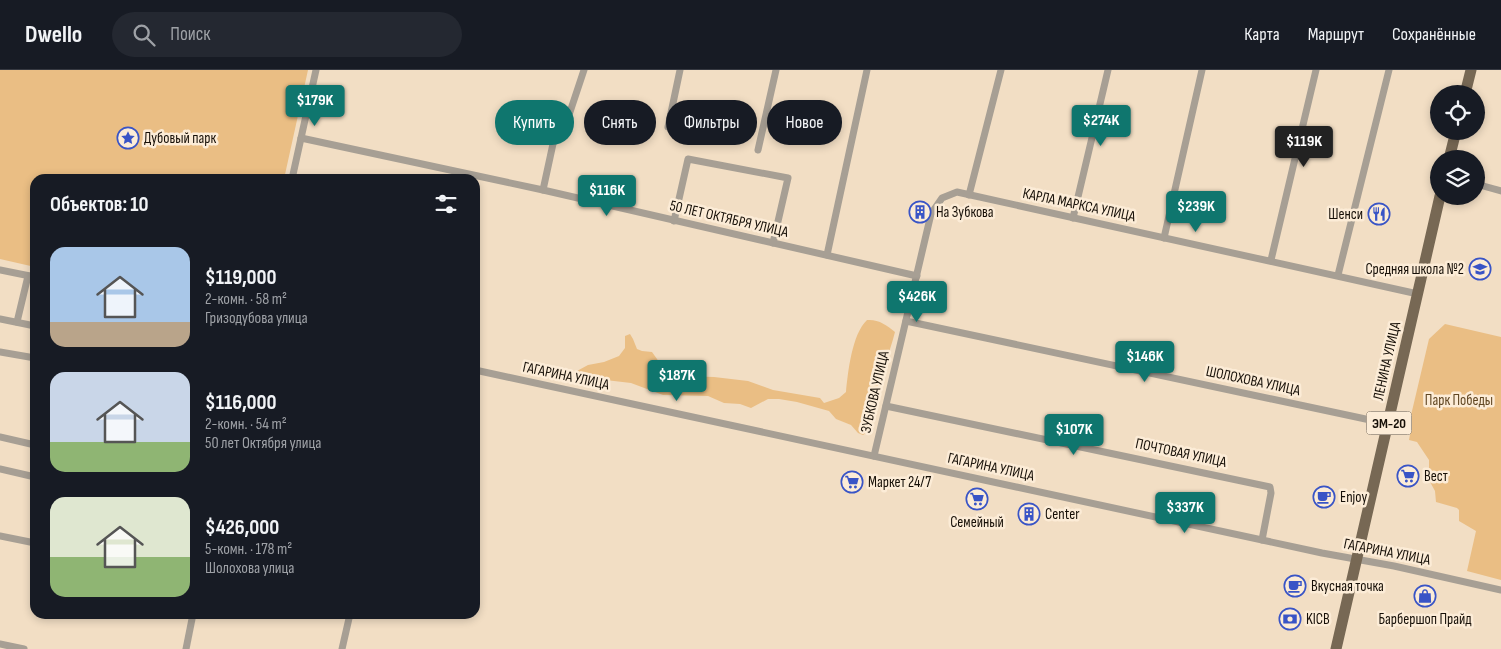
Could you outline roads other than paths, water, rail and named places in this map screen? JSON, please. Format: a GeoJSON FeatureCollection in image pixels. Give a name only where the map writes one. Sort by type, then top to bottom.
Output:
{"type":"FeatureCollection","features":[{"type":"Feature","properties":{"kind":"main road"},"geometry":{"type":"LineString","coordinates":[[1467,85],[1471,70]]}},
{"type":"Feature","properties":{"kind":"main road","name":"ЛЕНИНА УЛИЦА"},"geometry":{"type":"LineString","coordinates":[[1336,649],[1438,205]]}},
{"type":"Feature","properties":{"kind":"street"},"geometry":{"type":"LineString","coordinates":[[293,174],[316,70]]}},
{"type":"Feature","properties":{"kind":"street"},"geometry":{"type":"LineString","coordinates":[[543,190],[556,130],[570,112],[584,70]]}},
{"type":"Feature","properties":{"kind":"street"},"geometry":{"type":"LineString","coordinates":[[674,100],[680,70]]}},
{"type":"Feature","properties":{"kind":"street"},"geometry":{"type":"LineString","coordinates":[[758,150],[776,70]]}},
{"type":"Feature","properties":{"kind":"street"},"geometry":{"type":"LineString","coordinates":[[827,256],[867,70]]}},
{"type":"Feature","properties":{"kind":"street"},"geometry":{"type":"LineString","coordinates":[[969,195],[1001,70]]}},
{"type":"Feature","properties":{"kind":"street"},"geometry":{"type":"LineString","coordinates":[[1073,218],[1108,70]]}},
{"type":"Feature","properties":{"kind":"street"},"geometry":{"type":"LineString","coordinates":[[1164,238],[1202,70]]}},
{"type":"Feature","properties":{"kind":"street"},"geometry":{"type":"LineString","coordinates":[[1271,260],[1316,70]]}},
{"type":"Feature","properties":{"kind":"street"},"geometry":{"type":"LineString","coordinates":[[1338,276],[1389,70]]}},
{"type":"Feature","properties":{"kind":"street","name":"50 ЛЕТ ОКТЯБРЯ УЛИЦА"},"geometry":{"type":"LineString","coordinates":[[301,138],[469,174]]}},
{"type":"Feature","properties":{"kind":"street"},"geometry":{"type":"LineString","coordinates":[[674,221],[688,159],[788,178],[773,243]]}},
{"type":"Feature","properties":{"kind":"street","name":"50 ЛЕТ ОКТЯБРЯ УЛИЦА"},"geometry":{"type":"LineString","coordinates":[[480,176],[917,276]]}},
{"type":"Feature","properties":{"kind":"street"},"geometry":{"type":"LineString","coordinates":[[1485,187],[1501,191]]}},
{"type":"Feature","properties":{"kind":"street","name":"ЗУБКОВА УЛИЦА"},"geometry":{"type":"LineString","coordinates":[[874,456],[932,214],[942,198],[957,192],[969,195]]}},
{"type":"Feature","properties":{"kind":"street","name":"КАРЛА МАРКСА УЛИЦА"},"geometry":{"type":"LineString","coordinates":[[969,195],[1271,260],[1418,294]]}},
{"type":"Feature","properties":{"kind":"street"},"geometry":{"type":"LineString","coordinates":[[0,270],[30,276]]}},
{"type":"Feature","properties":{"kind":"street"},"geometry":{"type":"LineString","coordinates":[[17,322],[30,282]]}},
{"type":"Feature","properties":{"kind":"street"},"geometry":{"type":"LineString","coordinates":[[0,319],[30,325]]}},
{"type":"Feature","properties":{"kind":"street","name":"ШОЛОХОВА УЛИЦА"},"geometry":{"type":"LineString","coordinates":[[906,321],[1388,424]]}},
{"type":"Feature","properties":{"kind":"street"},"geometry":{"type":"LineString","coordinates":[[0,352],[30,357]]}},
{"type":"Feature","properties":{"kind":"street","name":"ГАГАРИНА УЛИЦА"},"geometry":{"type":"LineString","coordinates":[[480,371],[1501,590]]}},
{"type":"Feature","properties":{"kind":"street","name":"ПОЧТОВАЯ УЛИЦА"},"geometry":{"type":"LineString","coordinates":[[886,406],[1270,487],[1271,493],[1262,540]]}},
{"type":"Feature","properties":{"kind":"street"},"geometry":{"type":"LineString","coordinates":[[0,437],[30,443]]}},
{"type":"Feature","properties":{"kind":"street"},"geometry":{"type":"LineString","coordinates":[[0,469],[30,476]]}},
{"type":"Feature","properties":{"kind":"street"},"geometry":{"type":"LineString","coordinates":[[0,536],[30,542]]}},
{"type":"Feature","properties":{"kind":"street"},"geometry":{"type":"LineString","coordinates":[[186,649],[193,619]]}},
{"type":"Feature","properties":{"kind":"street"},"geometry":{"type":"LineString","coordinates":[[342,649],[349,619]]}},
{"type":"Feature","properties":{"kind":"street"},"geometry":{"type":"LineString","coordinates":[[0,644],[24,649]]}},
{"type":"Feature","properties":{"kind":"place","name":"Дубовый парк"},"geometry":{"type":"Point","coordinates":[128,138]}},
{"type":"Feature","properties":{"kind":"place","name":"На Зубкова"},"geometry":{"type":"Point","coordinates":[920,212]}},
{"type":"Feature","properties":{"kind":"place","name":"Шенси"},"geometry":{"type":"Point","coordinates":[1379,214]}},
{"type":"Feature","properties":{"kind":"place","name":"Средняя школа №2"},"geometry":{"type":"Point","coordinates":[1480,269]}},
{"type":"Feature","properties":{"kind":"place","name":"Вест"},"geometry":{"type":"Point","coordinates":[1408,476]}},
{"type":"Feature","properties":{"kind":"place","name":"Маркет 24/7"},"geometry":{"type":"Point","coordinates":[852,482]}},
{"type":"Feature","properties":{"kind":"place","name":"Enjoy"},"geometry":{"type":"Point","coordinates":[1324,497]}},
{"type":"Feature","properties":{"kind":"place","name":"Семейный"},"geometry":{"type":"Point","coordinates":[977,499]}},
{"type":"Feature","properties":{"kind":"place","name":"Center"},"geometry":{"type":"Point","coordinates":[1029,514]}},
{"type":"Feature","properties":{"kind":"place","name":"Вкусная точка"},"geometry":{"type":"Point","coordinates":[1295,586]}},
{"type":"Feature","properties":{"kind":"place","name":"Барбершоп Прайд"},"geometry":{"type":"Point","coordinates":[1425,596]}},
{"type":"Feature","properties":{"kind":"place","name":"KICB"},"geometry":{"type":"Point","coordinates":[1290,619]}},
{"type":"Feature","properties":{"kind":"park label","name":"Парк Победы"},"geometry":{"type":"Point","coordinates":[1459,400]}}]}
